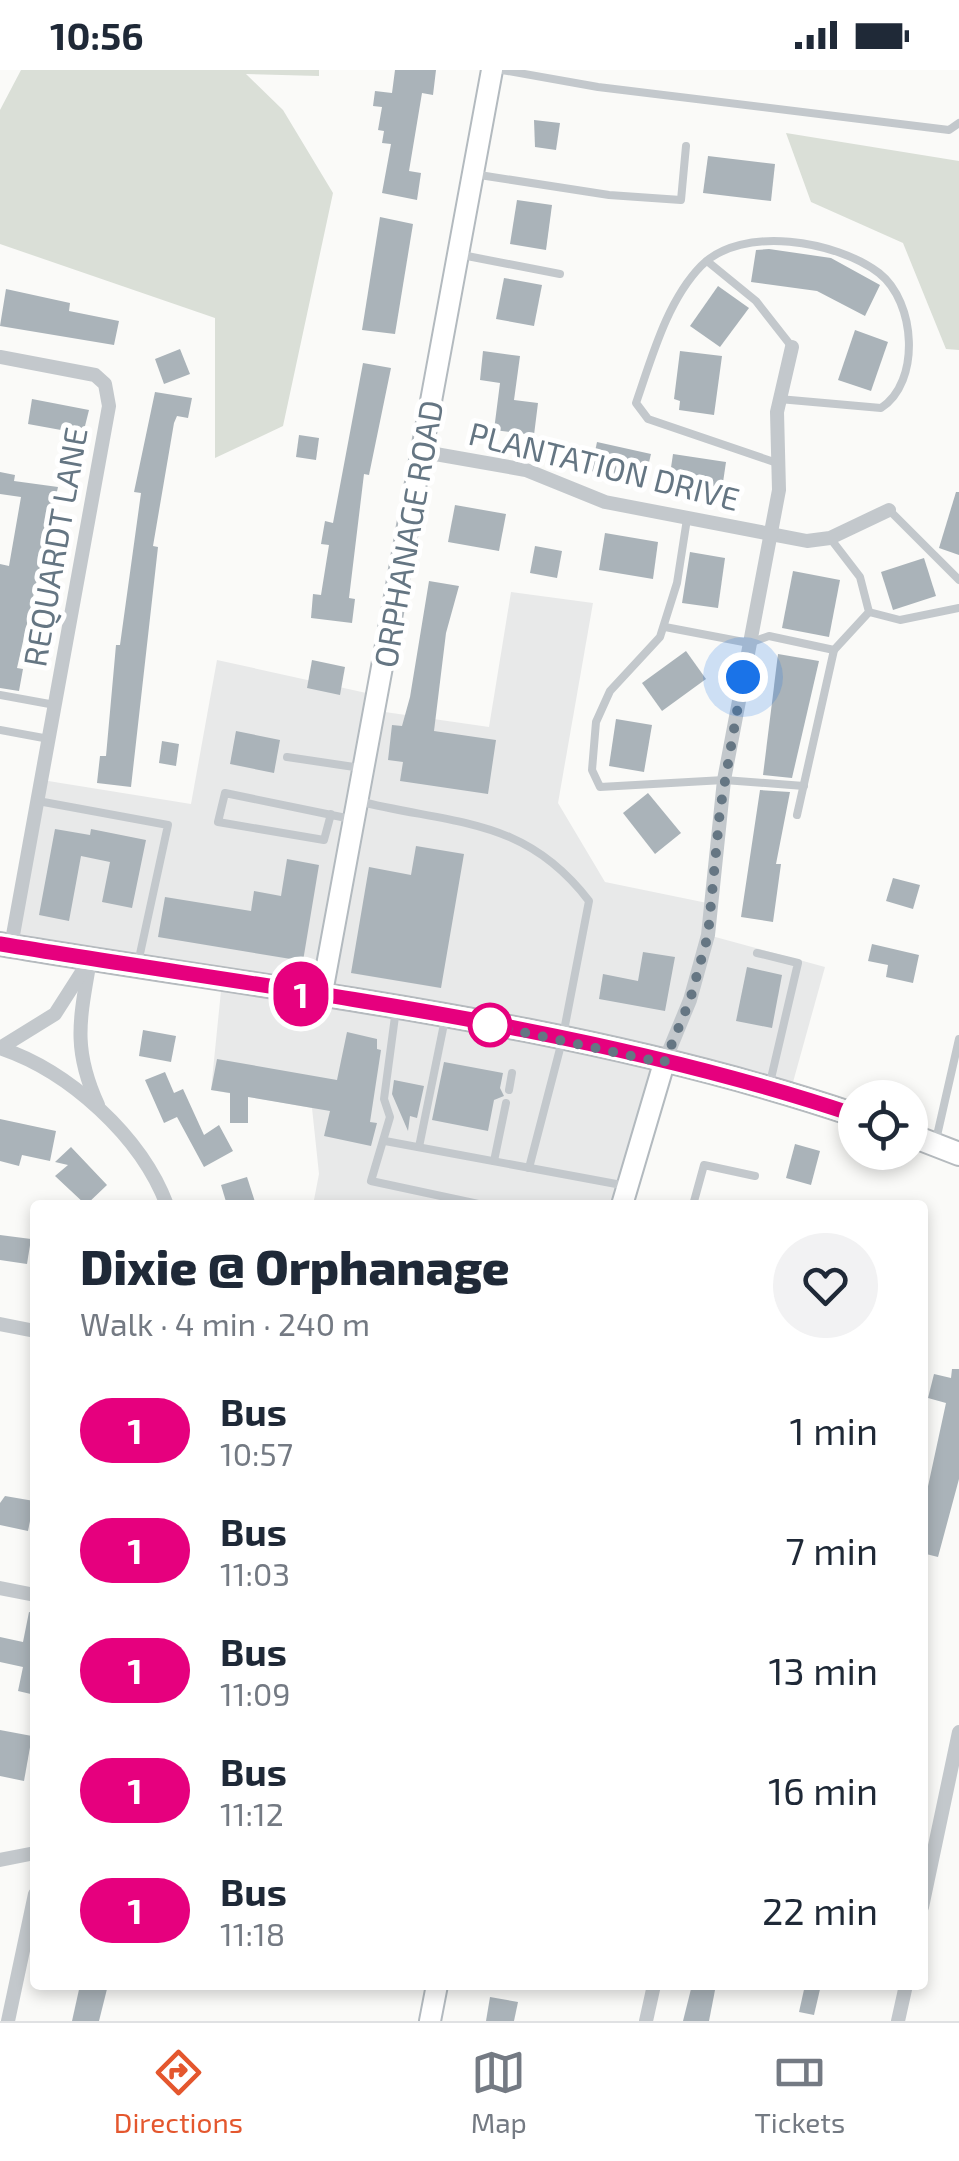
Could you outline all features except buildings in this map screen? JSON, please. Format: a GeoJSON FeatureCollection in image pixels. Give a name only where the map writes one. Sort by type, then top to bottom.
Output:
{"type":"FeatureCollection","features":[{"type":"Feature","properties":{"kind":"main road","name":"ORPHANAGE ROAD"},"geometry":{"type":"LineString","coordinates":[[322,998],[492,70]]}},
{"type":"Feature","properties":{"kind":"main road"},"geometry":{"type":"LineString","coordinates":[[5,945],[445,1017],[769,1087],[838,1109]]}},
{"type":"Feature","properties":{"kind":"main road"},"geometry":{"type":"LineString","coordinates":[[624,1195],[664,1063]]}},
{"type":"Feature","properties":{"kind":"main road"},"geometry":{"type":"LineString","coordinates":[[928,1141],[959,1154]]}},
{"type":"Feature","properties":{"kind":"main road"},"geometry":{"type":"LineString","coordinates":[[430,2021],[436,1990]]}},
{"type":"Feature","properties":{"kind":"street"},"geometry":{"type":"LineString","coordinates":[[664,1063],[690,1000],[708,935],[724,780],[770,536],[781,464],[780,398],[792,347]]}},
{"type":"Feature","properties":{"kind":"street","name":"REQUARDT LANE"},"geometry":{"type":"LineString","coordinates":[[0,356],[95,375],[108,392],[38,801],[5,945]]}},
{"type":"Feature","properties":{"kind":"street","name":"PLANTATION DRIVE"},"geometry":{"type":"LineString","coordinates":[[424,452],[526,470],[605,502],[770,536],[830,538]]}},
{"type":"Feature","properties":{"kind":"street"},"geometry":{"type":"LineString","coordinates":[[830,538],[889,510]]}},
{"type":"Feature","properties":{"kind":"street"},"geometry":{"type":"LineString","coordinates":[[0,1048],[55,1014],[90,960]]}},
{"type":"Feature","properties":{"kind":"street"},"geometry":{"type":"LineString","coordinates":[[90,960],[79,1022],[81,1068],[100,1111]]}},
{"type":"Feature","properties":{"kind":"street"},"geometry":{"type":"LineString","coordinates":[[0,1048],[44,1067],[100,1111],[143,1162],[164,1200]]}},
{"type":"Feature","properties":{"kind":"street"},"geometry":{"type":"LineString","coordinates":[[0,1324],[30,1330]]}},
{"type":"Feature","properties":{"kind":"street"},"geometry":{"type":"LineString","coordinates":[[0,1588],[30,1594]]}},
{"type":"Feature","properties":{"kind":"street"},"geometry":{"type":"LineString","coordinates":[[928,1878],[959,1732]]}},
{"type":"Feature","properties":{"kind":"street"},"geometry":{"type":"LineString","coordinates":[[0,1860],[30,1854]]}},
{"type":"Feature","properties":{"kind":"street"},"geometry":{"type":"LineString","coordinates":[[8,2021],[30,1918]]}},
{"type":"Feature","properties":{"kind":"street"},"geometry":{"type":"LineString","coordinates":[[646,2021],[653,1990]]}},
{"type":"Feature","properties":{"kind":"street"},"geometry":{"type":"LineString","coordinates":[[898,2021],[905,1990]]}},
{"type":"Feature","properties":{"kind":"lane"},"geometry":{"type":"LineString","coordinates":[[502,70],[598,86],[949,130],[959,123]]}},
{"type":"Feature","properties":{"kind":"lane"},"geometry":{"type":"LineString","coordinates":[[473,174],[609,195],[680,200],[686,146]]}},
{"type":"Feature","properties":{"kind":"lane"},"geometry":{"type":"LineString","coordinates":[[780,398],[882,408],[902,387],[909,357],[903,318],[887,281],[856,260],[793,242],[748,242],[707,260],[682,291],[636,402],[640,413],[781,464]]}},
{"type":"Feature","properties":{"kind":"lane"},"geometry":{"type":"LineString","coordinates":[[459,254],[560,274]]}},
{"type":"Feature","properties":{"kind":"lane"},"geometry":{"type":"LineString","coordinates":[[707,260],[756,301],[792,347]]}},
{"type":"Feature","properties":{"kind":"lane"},"geometry":{"type":"LineString","coordinates":[[889,510],[959,580]]}},
{"type":"Feature","properties":{"kind":"lane"},"geometry":{"type":"LineString","coordinates":[[687,519],[665,627],[610,691],[596,722],[592,770],[600,787],[724,780],[804,786]]}},
{"type":"Feature","properties":{"kind":"lane"},"geometry":{"type":"LineString","coordinates":[[830,538],[860,578],[869,612]]}},
{"type":"Feature","properties":{"kind":"lane"},"geometry":{"type":"LineString","coordinates":[[869,612],[900,620],[959,608]]}},
{"type":"Feature","properties":{"kind":"lane"},"geometry":{"type":"LineString","coordinates":[[798,815],[834,650],[869,612]]}},
{"type":"Feature","properties":{"kind":"lane"},"geometry":{"type":"LineString","coordinates":[[665,627],[749,643],[769,636],[834,650]]}},
{"type":"Feature","properties":{"kind":"lane"},"geometry":{"type":"LineString","coordinates":[[0,695],[55,706]]}},
{"type":"Feature","properties":{"kind":"lane"},"geometry":{"type":"LineString","coordinates":[[0,730],[49,739]]}},
{"type":"Feature","properties":{"kind":"lane"},"geometry":{"type":"LineString","coordinates":[[286,757],[365,769]]}},
{"type":"Feature","properties":{"kind":"lane"},"geometry":{"type":"LineString","coordinates":[[331,814],[324,840],[218,822],[222,795],[331,814],[357,811],[512,836],[572,880],[588,901],[562,1041],[529,1168]]}},
{"type":"Feature","properties":{"kind":"lane"},"geometry":{"type":"LineString","coordinates":[[38,801],[168,826],[137,968]]}},
{"type":"Feature","properties":{"kind":"lane"},"geometry":{"type":"LineString","coordinates":[[758,953],[798,963],[769,1087]]}},
{"type":"Feature","properties":{"kind":"lane"},"geometry":{"type":"LineString","coordinates":[[396,1009],[384,1099],[390,1117],[371,1181],[460,1200]]}},
{"type":"Feature","properties":{"kind":"lane"},"geometry":{"type":"LineString","coordinates":[[419,1147],[445,1017]]}},
{"type":"Feature","properties":{"kind":"lane"},"geometry":{"type":"LineString","coordinates":[[935,1144],[959,1039]]}},
{"type":"Feature","properties":{"kind":"lane"},"geometry":{"type":"LineString","coordinates":[[509,1090],[512,1074]]}},
{"type":"Feature","properties":{"kind":"lane"},"geometry":{"type":"LineString","coordinates":[[494,1161],[506,1103]]}},
{"type":"Feature","properties":{"kind":"lane"},"geometry":{"type":"LineString","coordinates":[[385,1141],[529,1168],[624,1195]]}},
{"type":"Feature","properties":{"kind":"lane"},"geometry":{"type":"LineString","coordinates":[[694,1200],[704,1165],[756,1176]]}},
{"type":"Feature","properties":{"kind":"shaded area"},"geometry":{"type":"Polygon","coordinates":[[[21,70],[319,70],[319,76],[246,74],[283,110],[333,193],[283,426],[215,458],[215,318],[0,244],[0,110],[21,70]]]}},
{"type":"Feature","properties":{"kind":"shaded area"},"geometry":{"type":"Polygon","coordinates":[[[786,133],[959,161],[959,350],[946,349],[903,243],[811,202],[786,133]]]}},
{"type":"Feature","properties":{"kind":"shaded area"},"geometry":{"type":"Polygon","coordinates":[[[511,592],[593,603],[558,803],[605,882],[712,904],[708,935],[825,967],[790,1093],[664,1064],[623,1200],[314,1200],[319,1174],[312,1108],[211,1090],[222,981],[11,946],[42,780],[191,804],[217,660],[380,696],[378,711],[489,727],[511,592]]]}},
{"type":"Feature","properties":{"kind":"bus line","name":"1"},"geometry":{"type":"LineString","coordinates":[[0,944],[474,1021],[752,1082],[838,1109]]}},
{"type":"Feature","properties":{"kind":"route"},"geometry":{"type":"LineString","coordinates":[[490,1025],[664,1063],[690,1000],[708,935],[724,780],[743,677]]}}]}
